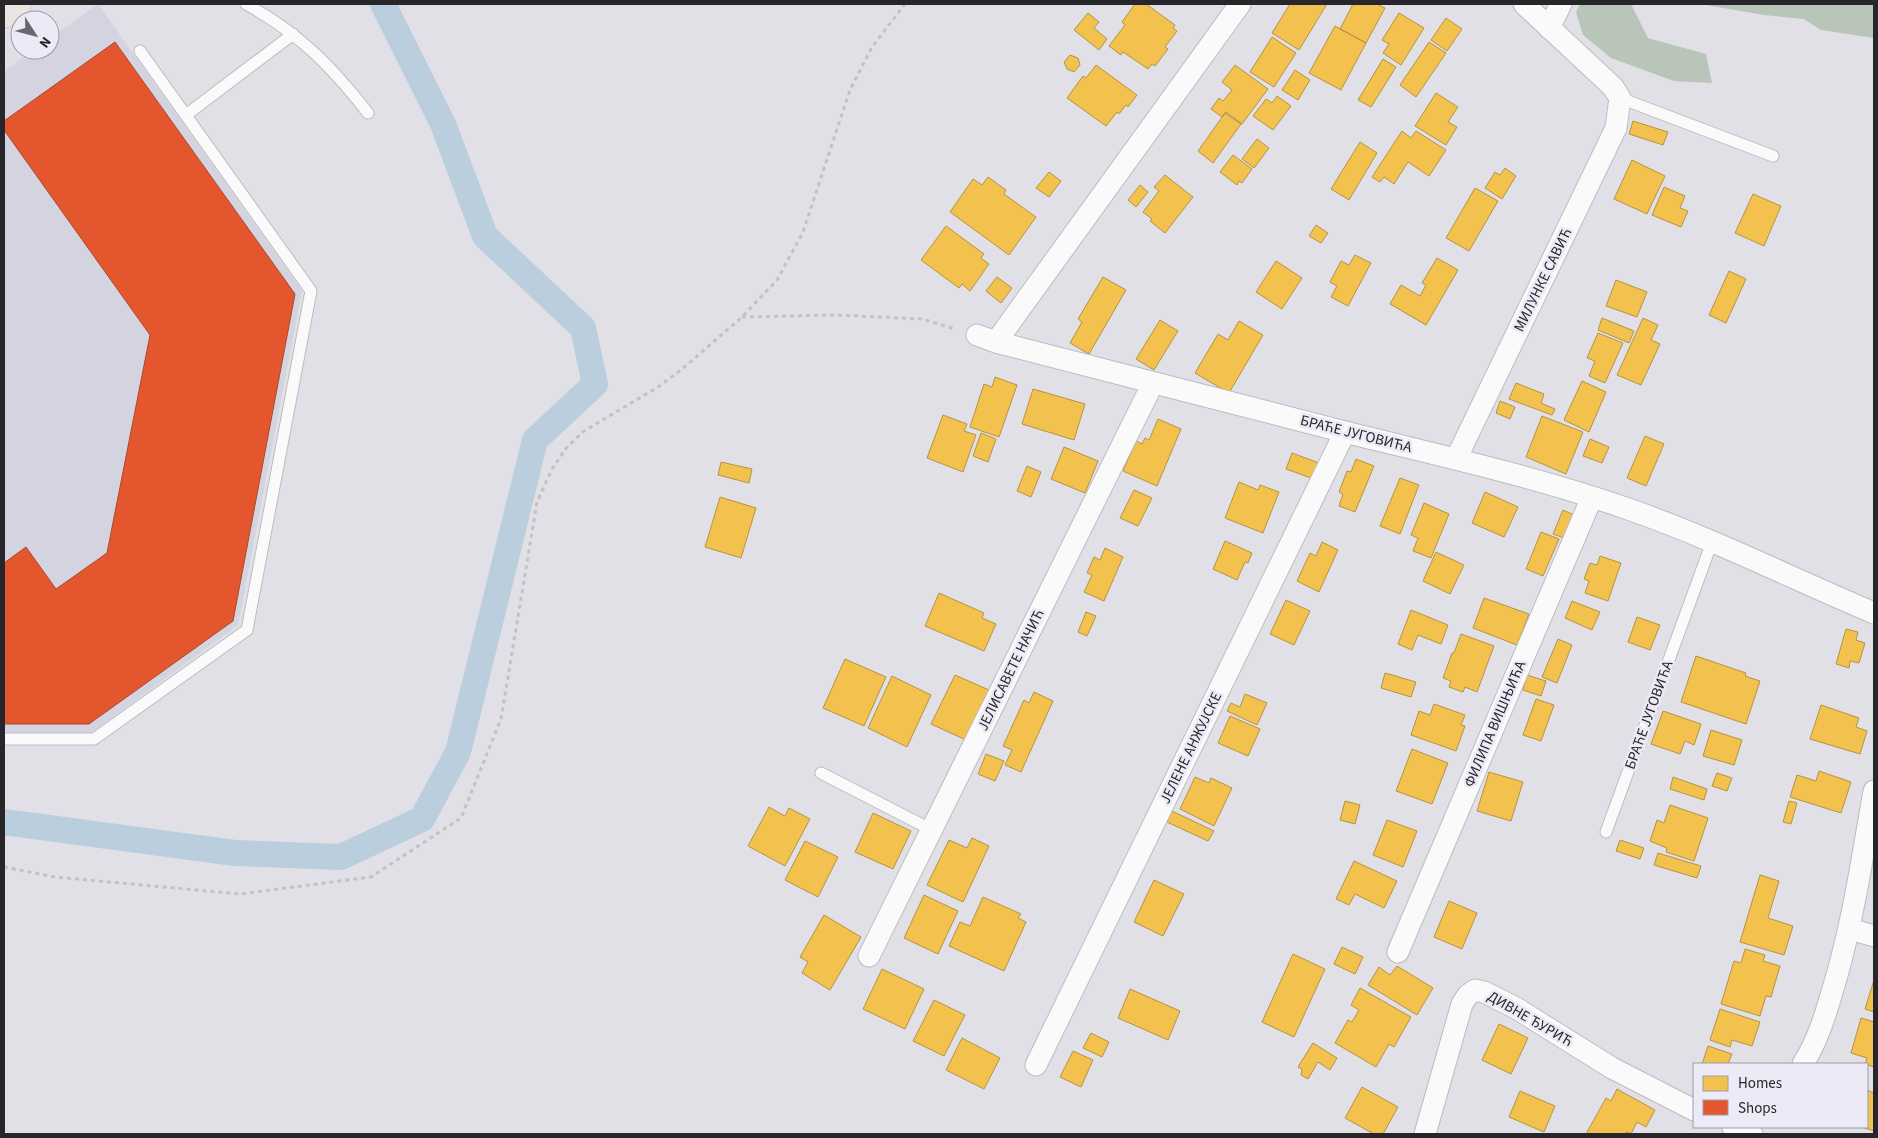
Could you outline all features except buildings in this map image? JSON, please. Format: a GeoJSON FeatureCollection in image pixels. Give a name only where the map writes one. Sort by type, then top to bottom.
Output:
{"type":"FeatureCollection","features":[{"type":"Feature","properties":{"kind":"main road"},"geometry":{"type":"LineString","coordinates":[[4,14],[17,4]]}},
{"type":"Feature","properties":{"kind":"street"},"geometry":{"type":"LineString","coordinates":[[986,339],[1240,4]]}},
{"type":"Feature","properties":{"kind":"street"},"geometry":{"type":"LineString","coordinates":[[1524,4],[1613,87],[1620,98]]}},
{"type":"Feature","properties":{"kind":"street"},"geometry":{"type":"LineString","coordinates":[[1549,28],[1561,4]]}},
{"type":"Feature","properties":{"kind":"street","name":"МИЛУНКЕ САВИЋ"},"geometry":{"type":"LineString","coordinates":[[1456,459],[1616,128],[1620,98]]}},
{"type":"Feature","properties":{"kind":"street","name":"БРАЋЕ ЈУГОВИЋА"},"geometry":{"type":"LineString","coordinates":[[986,339],[1456,459],[1592,497],[1632,510],[1712,542],[1874,613]]}},
{"type":"Feature","properties":{"kind":"street","name":"ЈЕЛИСАВЕТЕ НАЧИЋ"},"geometry":{"type":"LineString","coordinates":[[870,956],[1153,383]]}},
{"type":"Feature","properties":{"kind":"street","name":"ЈЕЛЕНЕ АНЖУЈСКЕ"},"geometry":{"type":"LineString","coordinates":[[1036,1064],[1345,432]]}},
{"type":"Feature","properties":{"kind":"street","name":"ФИЛИПА ВИШЊИЋА"},"geometry":{"type":"LineString","coordinates":[[1398,952],[1592,497]]}},
{"type":"Feature","properties":{"kind":"street"},"geometry":{"type":"LineString","coordinates":[[1803,1063],[1822,1024],[1850,929],[1874,791]]}},
{"type":"Feature","properties":{"kind":"street"},"geometry":{"type":"LineString","coordinates":[[1850,929],[1874,936]]}},
{"type":"Feature","properties":{"kind":"street","name":"ДИВНЕ ЂУРИЋ"},"geometry":{"type":"LineString","coordinates":[[1425,1134],[1462,1004],[1468,995],[1475,990],[1484,992],[1516,1008],[1612,1068],[1693,1109]]}},
{"type":"Feature","properties":{"kind":"street"},"geometry":{"type":"LineString","coordinates":[[1736,1128],[1752,1134]]}},
{"type":"Feature","properties":{"kind":"lane"},"geometry":{"type":"LineString","coordinates":[[246,4],[294,34],[319,56],[341,79],[368,113]]}},
{"type":"Feature","properties":{"kind":"lane"},"geometry":{"type":"LineString","coordinates":[[186,115],[294,34]]}},
{"type":"Feature","properties":{"kind":"lane"},"geometry":{"type":"LineString","coordinates":[[4,739],[94,739],[247,630],[311,290],[140,51]]}},
{"type":"Feature","properties":{"kind":"lane"},"geometry":{"type":"LineString","coordinates":[[1620,98],[1773,156]]}},
{"type":"Feature","properties":{"kind":"lane","name":"БРАЋЕ ЈУГОВИЋА"},"geometry":{"type":"LineString","coordinates":[[1606,832],[1712,542]]}},
{"type":"Feature","properties":{"kind":"lane"},"geometry":{"type":"LineString","coordinates":[[821,773],[932,830]]}},
{"type":"Feature","properties":{"kind":"path"},"geometry":{"type":"LineString","coordinates":[[4,868],[56,877],[240,894],[372,877],[460,818],[501,719],[537,502],[552,469],[567,447],[584,431],[658,387],[681,370],[742,317],[777,280],[802,232],[850,90],[872,47],[905,4]]}},
{"type":"Feature","properties":{"kind":"path"},"geometry":{"type":"LineString","coordinates":[[742,317],[836,314],[922,319],[986,339]]}},
{"type":"Feature","properties":{"kind":"shaded area"},"geometry":{"type":"Polygon","coordinates":[[[98,4],[302,291],[238,625],[91,733],[4,742],[4,71],[19,60],[60,60],[60,31],[98,4]]]}},
{"type":"Feature","properties":{"kind":"shaded area"},"geometry":{"type":"Polygon","coordinates":[[[1580,4],[1633,4],[1632,6],[1648,38],[1706,54],[1712,83],[1674,81],[1611,58],[1583,35],[1576,12],[1580,4]]]}},
{"type":"Feature","properties":{"kind":"shaded area"},"geometry":{"type":"Polygon","coordinates":[[[1700,4],[1874,4],[1874,38],[1821,30],[1804,19],[1764,15],[1700,4]]]}},
{"type":"Feature","properties":{"kind":"waterway"},"geometry":{"type":"LineString","coordinates":[[4,822],[235,853],[341,857],[422,819],[458,752],[535,440],[595,384],[583,328],[485,236],[443,124],[383,4]]}}]}
